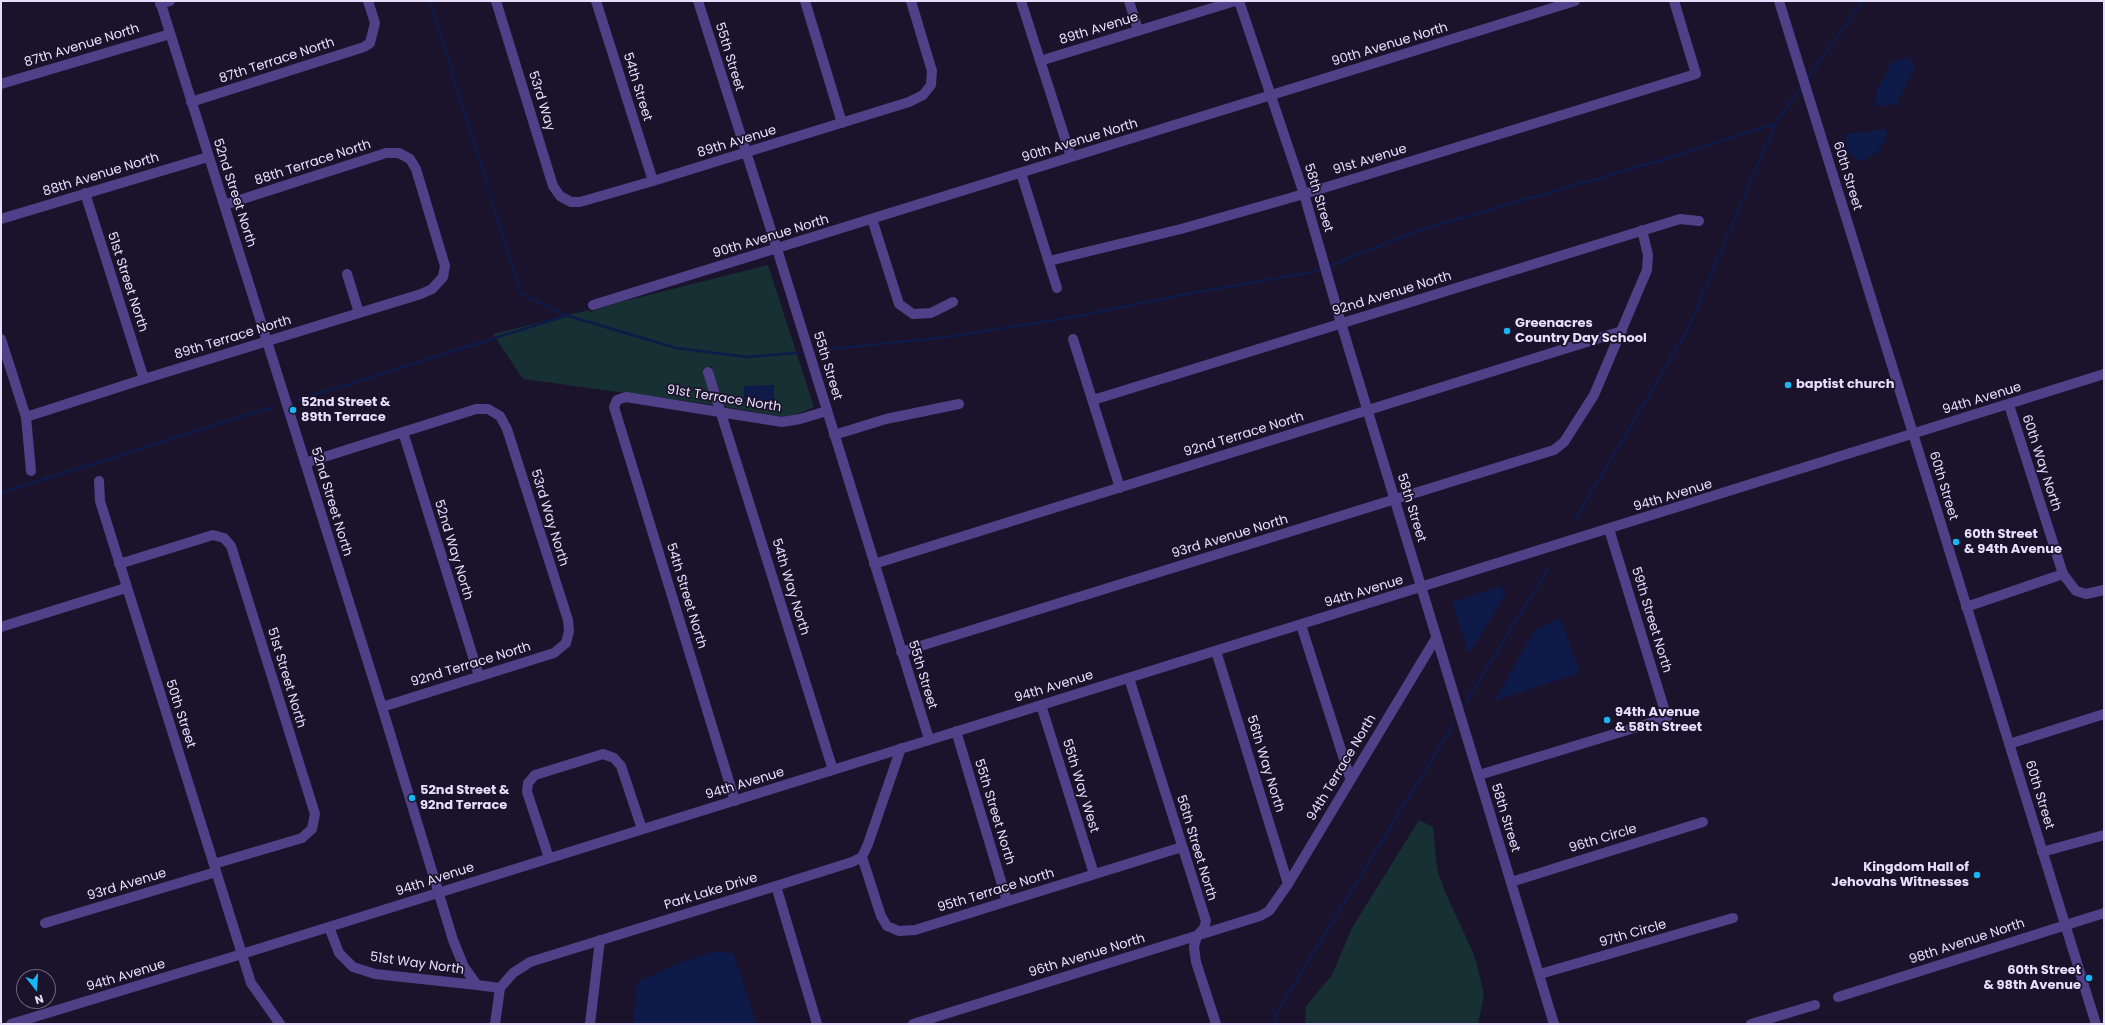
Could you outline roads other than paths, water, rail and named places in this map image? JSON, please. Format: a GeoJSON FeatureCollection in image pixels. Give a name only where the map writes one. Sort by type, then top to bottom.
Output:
{"type":"FeatureCollection","features":[{"type":"Feature","properties":{"kind":"street","name":"87th Terrace North"},"geometry":{"type":"LineString","coordinates":[[191,102],[364,47],[370,43],[375,23],[368,1]]}},
{"type":"Feature","properties":{"kind":"street","name":"53rd Way"},"geometry":{"type":"LineString","coordinates":[[496,1],[553,186],[560,196],[571,202]]}},
{"type":"Feature","properties":{"kind":"street","name":"54th Street"},"geometry":{"type":"LineString","coordinates":[[596,1],[653,181]]}},
{"type":"Feature","properties":{"kind":"street","name":"55th Street"},"geometry":{"type":"LineString","coordinates":[[698,1],[777,249],[929,739]]}},
{"type":"Feature","properties":{"kind":"street"},"geometry":{"type":"LineString","coordinates":[[805,1],[842,123]]}},
{"type":"Feature","properties":{"kind":"street","name":"89th Avenue"},"geometry":{"type":"LineString","coordinates":[[571,202],[580,202],[653,181],[910,102],[922,95],[931,85],[932,71],[910,1]]}},
{"type":"Feature","properties":{"kind":"street"},"geometry":{"type":"LineString","coordinates":[[1022,1],[1071,158]]}},
{"type":"Feature","properties":{"kind":"street"},"geometry":{"type":"LineString","coordinates":[[1129,1],[1138,30]]}},
{"type":"Feature","properties":{"kind":"street","name":"89th Avenue"},"geometry":{"type":"LineString","coordinates":[[1040,61],[1234,1]]}},
{"type":"Feature","properties":{"kind":"street","name":"58th Street"},"geometry":{"type":"LineString","coordinates":[[1239,1],[1304,194],[1341,323],[1554,1024]]}},
{"type":"Feature","properties":{"kind":"street","name":"90th Avenue North"},"geometry":{"type":"LineString","coordinates":[[593,305],[1071,158],[1563,3],[1575,1]]}},
{"type":"Feature","properties":{"kind":"street","name":"91st Avenue"},"geometry":{"type":"LineString","coordinates":[[1049,261],[1181,229],[1304,194],[1696,74],[1674,1]]}},
{"type":"Feature","properties":{"kind":"street","name":"60th Street"},"geometry":{"type":"LineString","coordinates":[[1779,1],[2096,1024]]}},
{"type":"Feature","properties":{"kind":"street","name":"52nd Street North"},"geometry":{"type":"LineString","coordinates":[[164,2],[170,34],[382,707],[455,947],[464,967],[477,985]]}},
{"type":"Feature","properties":{"kind":"street","name":"87th Avenue North"},"geometry":{"type":"LineString","coordinates":[[1,84],[170,34]]}},
{"type":"Feature","properties":{"kind":"street","name":"88th Terrace North"},"geometry":{"type":"LineString","coordinates":[[224,205],[386,153],[399,153],[410,159],[416,169],[445,266],[443,277]]}},
{"type":"Feature","properties":{"kind":"street","name":"88th Avenue North"},"geometry":{"type":"LineString","coordinates":[[1,219],[208,157]]}},
{"type":"Feature","properties":{"kind":"street"},"geometry":{"type":"LineString","coordinates":[[1021,173],[1057,288]]}},
{"type":"Feature","properties":{"kind":"street","name":"51st Street North"},"geometry":{"type":"LineString","coordinates":[[85,193],[144,378]]}},
{"type":"Feature","properties":{"kind":"street"},"geometry":{"type":"LineString","coordinates":[[872,219],[899,304],[913,314],[931,313],[953,302]]}},
{"type":"Feature","properties":{"kind":"street","name":"92nd Avenue North"},"geometry":{"type":"LineString","coordinates":[[1093,400],[1642,230],[1680,219],[1699,221]]}},
{"type":"Feature","properties":{"kind":"street"},"geometry":{"type":"LineString","coordinates":[[1622,332],[1647,270],[1648,255],[1642,230]]}},
{"type":"Feature","properties":{"kind":"street"},"geometry":{"type":"LineString","coordinates":[[347,274],[359,313]]}},
{"type":"Feature","properties":{"kind":"street","name":"89th Terrace North"},"geometry":{"type":"LineString","coordinates":[[26,417],[144,378],[359,313],[432,289],[443,277]]}},
{"type":"Feature","properties":{"kind":"street","name":"92nd Terrace North"},"geometry":{"type":"LineString","coordinates":[[874,564],[1622,332]]}},
{"type":"Feature","properties":{"kind":"street","name":"93rd Avenue North"},"geometry":{"type":"LineString","coordinates":[[901,652],[1554,450],[1564,442],[1594,395],[1622,332]]}},
{"type":"Feature","properties":{"kind":"street"},"geometry":{"type":"LineString","coordinates":[[1,339],[26,417],[31,471]]}},
{"type":"Feature","properties":{"kind":"street"},"geometry":{"type":"LineString","coordinates":[[1072,339],[1093,400],[1120,488]]}},
{"type":"Feature","properties":{"kind":"street","name":"54th Way North"},"geometry":{"type":"LineString","coordinates":[[708,372],[722,412],[833,770]]}},
{"type":"Feature","properties":{"kind":"street","name":"94th Avenue"},"geometry":{"type":"LineString","coordinates":[[12,1024],[1421,588],[2104,374]]}},
{"type":"Feature","properties":{"kind":"street","name":"91st Terrace North"},"geometry":{"type":"LineString","coordinates":[[617,400],[626,397],[782,422],[800,420],[827,411]]}},
{"type":"Feature","properties":{"kind":"street","name":"54th Street North"},"geometry":{"type":"LineString","coordinates":[[617,400],[614,407],[735,801]]}},
{"type":"Feature","properties":{"kind":"street"},"geometry":{"type":"LineString","coordinates":[[834,435],[886,419],[959,404]]}},
{"type":"Feature","properties":{"kind":"street","name":"60th Way North"},"geometry":{"type":"LineString","coordinates":[[2009,405],[2063,574]]}},
{"type":"Feature","properties":{"kind":"street","name":"53rd Way North"},"geometry":{"type":"LineString","coordinates":[[403,432],[476,409],[488,409],[500,416],[508,429],[568,620],[569,631],[566,643]]}},
{"type":"Feature","properties":{"kind":"street"},"geometry":{"type":"LineString","coordinates":[[305,462],[403,432]]}},
{"type":"Feature","properties":{"kind":"street","name":"52nd Way North"},"geometry":{"type":"LineString","coordinates":[[403,432],[479,676]]}},
{"type":"Feature","properties":{"kind":"street","name":"50th Street"},"geometry":{"type":"LineString","coordinates":[[99,481],[100,501],[126,588],[251,983],[280,1024]]}},
{"type":"Feature","properties":{"kind":"street","name":"59th Street North"},"geometry":{"type":"LineString","coordinates":[[1479,775],[1667,718],[1609,529]]}},
{"type":"Feature","properties":{"kind":"street","name":"51st Street North"},"geometry":{"type":"LineString","coordinates":[[119,564],[213,535],[224,538],[231,546],[315,814],[312,829]]}},
{"type":"Feature","properties":{"kind":"street"},"geometry":{"type":"LineString","coordinates":[[1966,607],[2063,574],[2076,591],[2086,594],[2104,590]]}},
{"type":"Feature","properties":{"kind":"street"},"geometry":{"type":"LineString","coordinates":[[1,627],[126,588]]}},
{"type":"Feature","properties":{"kind":"street"},"geometry":{"type":"LineString","coordinates":[[1301,625],[1350,778]]}},
{"type":"Feature","properties":{"kind":"street","name":"94th Terrace North"},"geometry":{"type":"LineString","coordinates":[[1269,911],[1288,884],[1350,778],[1436,638]]}},
{"type":"Feature","properties":{"kind":"street","name":"92nd Terrace North"},"geometry":{"type":"LineString","coordinates":[[382,707],[554,653],[566,643]]}},
{"type":"Feature","properties":{"kind":"street","name":"56th Way North"},"geometry":{"type":"LineString","coordinates":[[1216,651],[1288,884]]}},
{"type":"Feature","properties":{"kind":"street","name":"56th Street North"},"geometry":{"type":"LineString","coordinates":[[1129,678],[1206,921],[1204,928],[1197,936],[1194,947],[1196,962],[1214,1024]]}},
{"type":"Feature","properties":{"kind":"street","name":"55th Way West"},"geometry":{"type":"LineString","coordinates":[[1041,705],[1094,874]]}},
{"type":"Feature","properties":{"kind":"street"},"geometry":{"type":"LineString","coordinates":[[2009,744],[2104,714]]}},
{"type":"Feature","properties":{"kind":"street","name":"55th Street North"},"geometry":{"type":"LineString","coordinates":[[956,731],[1007,901]]}},
{"type":"Feature","properties":{"kind":"street"},"geometry":{"type":"LineString","coordinates":[[862,857],[868,844],[901,748]]}},
{"type":"Feature","properties":{"kind":"street"},"geometry":{"type":"LineString","coordinates":[[549,858],[527,792],[528,783],[535,775],[603,754],[614,758],[621,766],[642,829]]}},
{"type":"Feature","properties":{"kind":"street","name":"96th Circle"},"geometry":{"type":"LineString","coordinates":[[1510,882],[1703,822]]}},
{"type":"Feature","properties":{"kind":"street","name":"93rd Avenue"},"geometry":{"type":"LineString","coordinates":[[44,923],[215,868],[302,838],[312,829]]}},
{"type":"Feature","properties":{"kind":"street"},"geometry":{"type":"LineString","coordinates":[[2042,852],[2104,835]]}},
{"type":"Feature","properties":{"kind":"street","name":"95th Terrace North"},"geometry":{"type":"LineString","coordinates":[[862,857],[881,916],[888,926],[899,931],[915,930],[1182,847]]}},
{"type":"Feature","properties":{"kind":"street","name":"Park Lake Drive"},"geometry":{"type":"LineString","coordinates":[[500,988],[513,973],[530,962],[852,862],[862,857]]}},
{"type":"Feature","properties":{"kind":"street"},"geometry":{"type":"LineString","coordinates":[[776,886],[817,1024]]}},
{"type":"Feature","properties":{"kind":"street","name":"96th Avenue North"},"geometry":{"type":"LineString","coordinates":[[913,1024],[1197,936],[1260,916],[1269,911]]}},
{"type":"Feature","properties":{"kind":"street","name":"98th Avenue North"},"geometry":{"type":"LineString","coordinates":[[1838,997],[2104,913]]}},
{"type":"Feature","properties":{"kind":"street","name":"97th Circle"},"geometry":{"type":"LineString","coordinates":[[1540,974],[1733,918]]}},
{"type":"Feature","properties":{"kind":"street","name":"51st Way North"},"geometry":{"type":"LineString","coordinates":[[329,927],[339,953],[353,967],[375,974],[477,985]]}},
{"type":"Feature","properties":{"kind":"street"},"geometry":{"type":"LineString","coordinates":[[590,1024],[600,940]]}},
{"type":"Feature","properties":{"kind":"street"},"geometry":{"type":"LineString","coordinates":[[477,985],[500,988],[495,1024]]}},
{"type":"Feature","properties":{"kind":"street"},"geometry":{"type":"LineString","coordinates":[[1751,1024],[1815,1005]]}},
{"type":"Feature","properties":{"kind":"water"},"geometry":{"type":"Polygon","coordinates":[[[1909,57],[1915,67],[1896,105],[1875,106],[1877,89],[1886,75],[1890,63],[1909,57]]]}},
{"type":"Feature","properties":{"kind":"water"},"geometry":{"type":"Polygon","coordinates":[[[1887,129],[1886,138],[1878,152],[1861,162],[1847,151],[1846,134],[1887,129]]]}},
{"type":"Feature","properties":{"kind":"water"},"geometry":{"type":"Polygon","coordinates":[[[774,385],[774,402],[744,402],[744,386],[774,385]]]}},
{"type":"Feature","properties":{"kind":"water"},"geometry":{"type":"Polygon","coordinates":[[[1498,587],[1507,592],[1469,654],[1452,602],[1498,587]]]}},
{"type":"Feature","properties":{"kind":"water"},"geometry":{"type":"Polygon","coordinates":[[[1560,617],[1580,673],[1494,701],[1534,631],[1560,617]]]}},
{"type":"Feature","properties":{"kind":"water"},"geometry":{"type":"Polygon","coordinates":[[[716,951],[733,953],[757,1024],[633,1024],[637,982],[676,964],[716,951]]]}},
{"type":"Feature","properties":{"kind":"waterway"},"geometry":{"type":"LineString","coordinates":[[430,1],[521,294],[565,315],[676,348],[747,357],[806,352]]}},
{"type":"Feature","properties":{"kind":"waterway"},"geometry":{"type":"LineString","coordinates":[[1806,80],[1863,1]]}},
{"type":"Feature","properties":{"kind":"waterway"},"geometry":{"type":"LineString","coordinates":[[1575,520],[1687,331],[1775,124],[1802,86]]}},
{"type":"Feature","properties":{"kind":"waterway"},"geometry":{"type":"LineString","coordinates":[[1327,267],[1420,230],[1651,163],[1775,124]]}},
{"type":"Feature","properties":{"kind":"waterway"},"geometry":{"type":"LineString","coordinates":[[811,351],[948,337],[1079,316],[1323,269]]}},
{"type":"Feature","properties":{"kind":"waterway"},"geometry":{"type":"LineString","coordinates":[[298,400],[565,316]]}},
{"type":"Feature","properties":{"kind":"waterway"},"geometry":{"type":"LineString","coordinates":[[1,493],[272,407]]}},
{"type":"Feature","properties":{"kind":"waterway"},"geometry":{"type":"LineString","coordinates":[[1461,710],[1548,569]]}},
{"type":"Feature","properties":{"kind":"waterway"},"geometry":{"type":"LineString","coordinates":[[1276,1024],[1274,1017],[1453,725]]}},
{"type":"Feature","properties":{"kind":"place","name":"Greenacres Country Day School"},"geometry":{"type":"Point","coordinates":[1507,331]}},
{"type":"Feature","properties":{"kind":"place","name":"baptist church"},"geometry":{"type":"Point","coordinates":[1788,385]}},
{"type":"Feature","properties":{"kind":"place","name":"52nd Street & 89th Terrace"},"geometry":{"type":"Point","coordinates":[293,410]}},
{"type":"Feature","properties":{"kind":"place","name":"60th Street & 94th Avenue"},"geometry":{"type":"Point","coordinates":[1956,542]}},
{"type":"Feature","properties":{"kind":"place","name":"94th Avenue & 58th Street"},"geometry":{"type":"Point","coordinates":[1607,720]}},
{"type":"Feature","properties":{"kind":"place","name":"52nd Street & 92nd Terrace"},"geometry":{"type":"Point","coordinates":[412,798]}},
{"type":"Feature","properties":{"kind":"place","name":"Kingdom Hall of Jehovahs Witnesses"},"geometry":{"type":"Point","coordinates":[1977,875]}},
{"type":"Feature","properties":{"kind":"place","name":"60th Street & 98th Avenue"},"geometry":{"type":"Point","coordinates":[2089,978]}}]}
